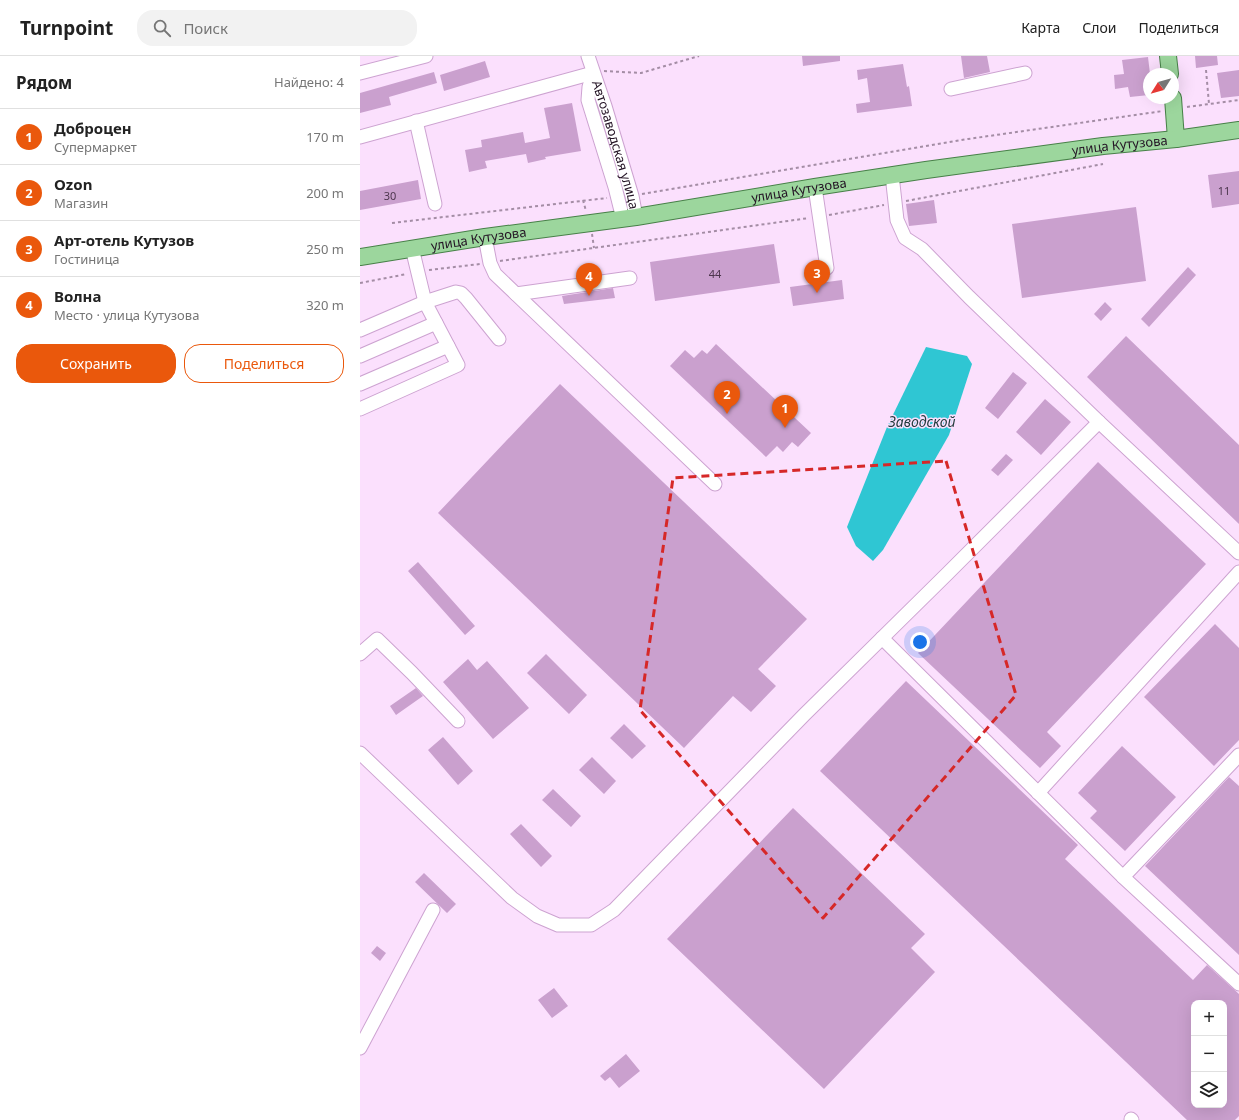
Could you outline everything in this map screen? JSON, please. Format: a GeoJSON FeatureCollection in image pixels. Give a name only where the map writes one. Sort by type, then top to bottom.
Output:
{"type":"FeatureCollection","features":[{"type":"Feature","properties":{"kind":"main road"},"geometry":{"type":"LineString","coordinates":[[1168,56],[1169,68]]}},
{"type":"Feature","properties":{"kind":"main road"},"geometry":{"type":"LineString","coordinates":[[1173,104],[1176,139]]}},
{"type":"Feature","properties":{"kind":"main road","name":"улица Кутузова"},"geometry":{"type":"LineString","coordinates":[[360,257],[485,237],[630,218],[892,175],[1102,146],[1176,139],[1239,130]]}},
{"type":"Feature","properties":{"kind":"street"},"geometry":{"type":"LineString","coordinates":[[360,74],[426,56]]}},
{"type":"Feature","properties":{"kind":"street","name":"Автозаводская улица"},"geometry":{"type":"LineString","coordinates":[[588,56],[592,72],[605,106],[632,196],[630,218]]}},
{"type":"Feature","properties":{"kind":"street"},"geometry":{"type":"LineString","coordinates":[[360,137],[592,72]]}},
{"type":"Feature","properties":{"kind":"street","name":"Автозаводская улица"},"geometry":{"type":"LineString","coordinates":[[592,72],[588,100],[618,197],[630,218]]}},
{"type":"Feature","properties":{"kind":"street"},"geometry":{"type":"LineString","coordinates":[[951,89],[1025,73]]}},
{"type":"Feature","properties":{"kind":"street"},"geometry":{"type":"LineString","coordinates":[[416,121],[435,204]]}},
{"type":"Feature","properties":{"kind":"street"},"geometry":{"type":"LineString","coordinates":[[892,175],[896,220],[905,238],[922,249],[969,297],[1099,422],[1239,553]]}},
{"type":"Feature","properties":{"kind":"street"},"geometry":{"type":"LineString","coordinates":[[815,187],[827,268]]}},
{"type":"Feature","properties":{"kind":"street"},"geometry":{"type":"LineString","coordinates":[[485,237],[490,263],[496,274],[715,484]]}},
{"type":"Feature","properties":{"kind":"street"},"geometry":{"type":"LineString","coordinates":[[360,409],[458,365],[425,302],[412,248]]}},
{"type":"Feature","properties":{"kind":"street"},"geometry":{"type":"LineString","coordinates":[[516,294],[630,278]]}},
{"type":"Feature","properties":{"kind":"street"},"geometry":{"type":"LineString","coordinates":[[360,330],[425,302],[456,292],[461,293],[466,298],[499,339]]}},
{"type":"Feature","properties":{"kind":"street"},"geometry":{"type":"LineString","coordinates":[[360,356],[436,323]]}},
{"type":"Feature","properties":{"kind":"street"},"geometry":{"type":"LineString","coordinates":[[360,384],[448,346]]}},
{"type":"Feature","properties":{"kind":"street"},"geometry":{"type":"LineString","coordinates":[[360,753],[512,898],[537,916],[558,925],[591,925],[614,910],[804,715],[1099,422]]}},
{"type":"Feature","properties":{"kind":"street"},"geometry":{"type":"LineString","coordinates":[[1038,793],[1239,572]]}},
{"type":"Feature","properties":{"kind":"street"},"geometry":{"type":"LineString","coordinates":[[882,638],[1123,877],[1239,984]]}},
{"type":"Feature","properties":{"kind":"street"},"geometry":{"type":"LineString","coordinates":[[360,654],[377,639],[458,721]]}},
{"type":"Feature","properties":{"kind":"street"},"geometry":{"type":"LineString","coordinates":[[1123,877],[1237,762]]}},
{"type":"Feature","properties":{"kind":"street"},"geometry":{"type":"LineString","coordinates":[[360,1048],[433,910]]}},
{"type":"Feature","properties":{"kind":"path"},"geometry":{"type":"LineString","coordinates":[[592,72],[641,73],[698,56]]}},
{"type":"Feature","properties":{"kind":"path"},"geometry":{"type":"LineString","coordinates":[[1206,70],[1210,104]]}},
{"type":"Feature","properties":{"kind":"path"},"geometry":{"type":"LineString","coordinates":[[1179,104],[1210,104],[1239,100]]}},
{"type":"Feature","properties":{"kind":"path"},"geometry":{"type":"LineString","coordinates":[[632,196],[1173,104]]}},
{"type":"Feature","properties":{"kind":"path"},"geometry":{"type":"LineString","coordinates":[[360,283],[418,272],[819,217],[1103,164]]}},
{"type":"Feature","properties":{"kind":"path"},"geometry":{"type":"LineString","coordinates":[[392,223],[618,197]]}},
{"type":"Feature","properties":{"kind":"highlighted area"},"geometry":{"type":"Polygon","coordinates":[[[946,461],[1016,695],[823,918],[640,710],[673,478],[946,461]]]}},
{"type":"Feature","properties":{"kind":"water","name":"Заводской"},"geometry":{"type":"Polygon","coordinates":[[[926,347],[967,356],[972,364],[949,435],[883,550],[873,561],[856,546],[847,527],[887,427],[926,347]]]}},
{"type":"Feature","properties":{"kind":"building"},"geometry":{"type":"Polygon","coordinates":[[[802,56],[840,56],[840,61],[803,66],[802,56]]]}},
{"type":"Feature","properties":{"kind":"building"},"geometry":{"type":"Polygon","coordinates":[[[961,56],[987,56],[990,72],[964,78],[961,56]]]}},
{"type":"Feature","properties":{"kind":"building"},"geometry":{"type":"Polygon","coordinates":[[[1195,56],[1217,56],[1218,65],[1196,68],[1195,56]]]}},
{"type":"Feature","properties":{"kind":"building"},"geometry":{"type":"Polygon","coordinates":[[[1148,57],[1149,68],[1143,68],[1143,96],[1130,97],[1128,87],[1115,89],[1114,75],[1124,74],[1122,60],[1148,57]]]}},
{"type":"Feature","properties":{"kind":"building"},"geometry":{"type":"Polygon","coordinates":[[[485,61],[490,77],[444,91],[440,75],[485,61]]]}},
{"type":"Feature","properties":{"kind":"building"},"geometry":{"type":"Polygon","coordinates":[[[903,64],[907,87],[909,86],[912,106],[857,113],[856,104],[870,102],[867,78],[858,80],[857,70],[903,64]]]}},
{"type":"Feature","properties":{"kind":"building"},"geometry":{"type":"Polygon","coordinates":[[[1239,70],[1239,96],[1221,98],[1217,73],[1239,70]]]}},
{"type":"Feature","properties":{"kind":"building"},"geometry":{"type":"Polygon","coordinates":[[[434,72],[437,83],[389,97],[391,105],[360,113],[360,93],[434,72]]]}},
{"type":"Feature","properties":{"kind":"building"},"geometry":{"type":"Polygon","coordinates":[[[572,103],[581,151],[545,157],[546,159],[528,163],[526,154],[485,161],[487,168],[469,172],[465,150],[482,147],[481,140],[523,132],[525,143],[550,138],[544,108],[572,103]]]}},
{"type":"Feature","properties":{"kind":"building"},"geometry":{"type":"Polygon","coordinates":[[[1239,171],[1239,204],[1212,208],[1208,175],[1239,171]]]}},
{"type":"Feature","properties":{"kind":"building"},"geometry":{"type":"Polygon","coordinates":[[[418,180],[421,199],[360,210],[360,191],[418,180]]]}},
{"type":"Feature","properties":{"kind":"building"},"geometry":{"type":"Polygon","coordinates":[[[934,200],[937,223],[909,226],[906,204],[934,200]]]}},
{"type":"Feature","properties":{"kind":"building"},"geometry":{"type":"Polygon","coordinates":[[[1136,207],[1146,281],[1022,298],[1012,224],[1136,207]]]}},
{"type":"Feature","properties":{"kind":"building"},"geometry":{"type":"Polygon","coordinates":[[[774,244],[780,283],[655,301],[650,262],[774,244]]]}},
{"type":"Feature","properties":{"kind":"building"},"geometry":{"type":"Polygon","coordinates":[[[1188,267],[1196,275],[1149,327],[1141,319],[1188,267]]]}},
{"type":"Feature","properties":{"kind":"building"},"geometry":{"type":"Polygon","coordinates":[[[842,280],[844,299],[793,306],[790,287],[842,280]]]}},
{"type":"Feature","properties":{"kind":"building"},"geometry":{"type":"Polygon","coordinates":[[[613,288],[615,298],[564,304],[562,296],[613,288]]]}},
{"type":"Feature","properties":{"kind":"building"},"geometry":{"type":"Polygon","coordinates":[[[1105,302],[1112,309],[1101,321],[1094,314],[1105,302]]]}},
{"type":"Feature","properties":{"kind":"building"},"geometry":{"type":"Polygon","coordinates":[[[1126,336],[1239,445],[1239,524],[1087,377],[1126,336]]]}},
{"type":"Feature","properties":{"kind":"building"},"geometry":{"type":"Polygon","coordinates":[[[716,344],[811,433],[798,447],[792,442],[783,452],[777,446],[766,457],[670,366],[685,350],[694,358],[702,350],[707,354],[716,344]]]}},
{"type":"Feature","properties":{"kind":"building"},"geometry":{"type":"Polygon","coordinates":[[[1013,372],[1027,383],[998,419],[985,408],[1013,372]]]}},
{"type":"Feature","properties":{"kind":"building"},"geometry":{"type":"Polygon","coordinates":[[[560,384],[807,619],[758,669],[776,686],[751,712],[733,696],[684,748],[438,513],[560,384]]]}},
{"type":"Feature","properties":{"kind":"building"},"geometry":{"type":"Polygon","coordinates":[[[1045,399],[1071,422],[1041,455],[1016,432],[1045,399]]]}},
{"type":"Feature","properties":{"kind":"building"},"geometry":{"type":"Polygon","coordinates":[[[1006,454],[1013,460],[998,476],[991,470],[1006,454]]]}},
{"type":"Feature","properties":{"kind":"building"},"geometry":{"type":"Polygon","coordinates":[[[1098,462],[1206,564],[1047,732],[1061,746],[1040,768],[918,653],[1098,462]]]}},
{"type":"Feature","properties":{"kind":"building"},"geometry":{"type":"Polygon","coordinates":[[[418,562],[475,626],[465,635],[408,571],[418,562]]]}},
{"type":"Feature","properties":{"kind":"building"},"geometry":{"type":"Polygon","coordinates":[[[1215,624],[1239,648],[1239,740],[1214,766],[1144,697],[1215,624]]]}},
{"type":"Feature","properties":{"kind":"building"},"geometry":{"type":"Polygon","coordinates":[[[546,654],[587,695],[569,714],[527,673],[546,654]]]}},
{"type":"Feature","properties":{"kind":"building"},"geometry":{"type":"Polygon","coordinates":[[[468,659],[477,670],[487,661],[529,708],[493,739],[443,682],[468,659]]]}},
{"type":"Feature","properties":{"kind":"building"},"geometry":{"type":"Polygon","coordinates":[[[906,681],[1078,845],[1065,859],[1193,980],[1207,965],[1239,994],[1239,1116],[1235,1120],[1187,1120],[820,771],[906,681]]]}},
{"type":"Feature","properties":{"kind":"building"},"geometry":{"type":"Polygon","coordinates":[[[416,688],[423,696],[396,715],[390,706],[416,688]]]}},
{"type":"Feature","properties":{"kind":"building"},"geometry":{"type":"Polygon","coordinates":[[[624,724],[646,746],[632,759],[610,738],[624,724]]]}},
{"type":"Feature","properties":{"kind":"building"},"geometry":{"type":"Polygon","coordinates":[[[443,737],[473,771],[458,785],[428,750],[443,737]]]}},
{"type":"Feature","properties":{"kind":"building"},"geometry":{"type":"Polygon","coordinates":[[[1122,746],[1176,797],[1125,851],[1090,818],[1097,811],[1078,793],[1122,746]]]}},
{"type":"Feature","properties":{"kind":"building"},"geometry":{"type":"Polygon","coordinates":[[[592,757],[616,781],[604,794],[579,770],[592,757]]]}},
{"type":"Feature","properties":{"kind":"building"},"geometry":{"type":"Polygon","coordinates":[[[1229,777],[1239,786],[1239,955],[1145,866],[1229,777]]]}},
{"type":"Feature","properties":{"kind":"building"},"geometry":{"type":"Polygon","coordinates":[[[553,789],[581,816],[571,827],[542,800],[553,789]]]}},
{"type":"Feature","properties":{"kind":"building"},"geometry":{"type":"Polygon","coordinates":[[[793,808],[925,934],[911,948],[935,972],[824,1089],[667,939],[793,808]]]}},
{"type":"Feature","properties":{"kind":"building"},"geometry":{"type":"Polygon","coordinates":[[[521,824],[552,856],[541,867],[510,834],[521,824]]]}},
{"type":"Feature","properties":{"kind":"building"},"geometry":{"type":"Polygon","coordinates":[[[424,873],[456,904],[447,913],[415,882],[424,873]]]}},
{"type":"Feature","properties":{"kind":"building"},"geometry":{"type":"Polygon","coordinates":[[[377,946],[386,953],[380,961],[371,953],[377,946]]]}},
{"type":"Feature","properties":{"kind":"building"},"geometry":{"type":"Polygon","coordinates":[[[554,988],[568,1006],[552,1018],[538,1000],[554,988]]]}},
{"type":"Feature","properties":{"kind":"building"},"geometry":{"type":"Polygon","coordinates":[[[626,1054],[640,1071],[619,1088],[610,1077],[605,1081],[600,1076],[626,1054]]]}},
{"type":"Feature","properties":{"kind":"place","name":"Арт-отель Кутузов"},"geometry":{"type":"Point","coordinates":[817,293]}},
{"type":"Feature","properties":{"kind":"place","name":"Волна"},"geometry":{"type":"Point","coordinates":[589,296]}},
{"type":"Feature","properties":{"kind":"place","name":"Ozon"},"geometry":{"type":"Point","coordinates":[727,414]}},
{"type":"Feature","properties":{"kind":"place","name":"Доброцен"},"geometry":{"type":"Point","coordinates":[785,428]}}]}
